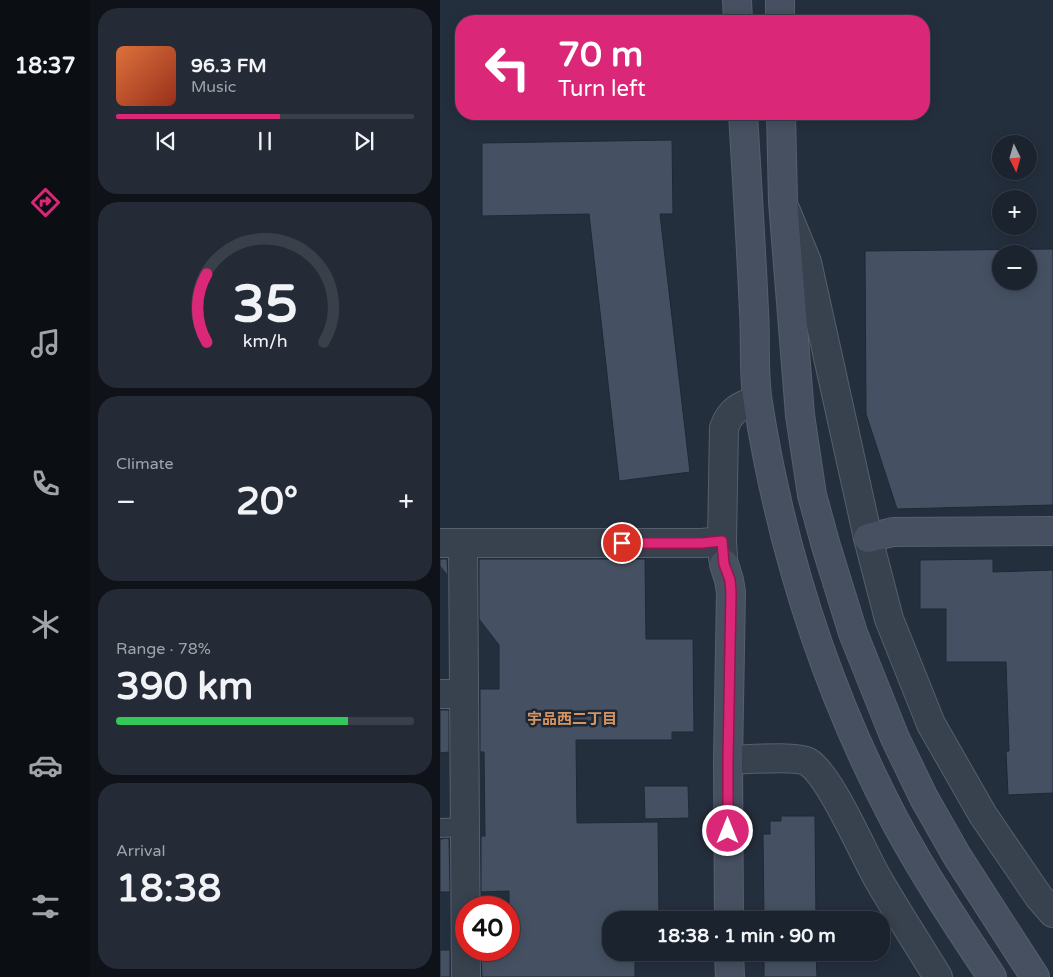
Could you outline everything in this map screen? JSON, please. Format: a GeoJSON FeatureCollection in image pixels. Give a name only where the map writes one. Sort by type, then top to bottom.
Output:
{"type":"FeatureCollection","features":[{"type":"Feature","properties":{"kind":"street"},"geometry":{"type":"LineString","coordinates":[[737,0],[738,15]]}},
{"type":"Feature","properties":{"kind":"street"},"geometry":{"type":"LineString","coordinates":[[780,0],[780,15]]}},
{"type":"Feature","properties":{"kind":"street"},"geometry":{"type":"LineString","coordinates":[[743,120],[757,400],[777,504],[806,609],[846,717],[891,813],[933,887],[992,977]]}},
{"type":"Feature","properties":{"kind":"street"},"geometry":{"type":"LineString","coordinates":[[781,120],[783,202],[800,415],[805,455],[812,495],[841,598],[884,712],[924,798],[957,856],[1035,977]]}},
{"type":"Feature","properties":{"kind":"street"},"geometry":{"type":"LineString","coordinates":[[783,202],[807,262],[868,538],[889,619],[931,724],[983,815],[1039,896],[1053,913]]}},
{"type":"Feature","properties":{"kind":"street"},"geometry":{"type":"LineString","coordinates":[[729,911],[728,760],[731,592],[723,553],[724,428],[728,417],[734,411],[757,400]]}},
{"type":"Feature","properties":{"kind":"street"},"geometry":{"type":"LineString","coordinates":[[868,538],[893,532],[1053,531]]}},
{"type":"Feature","properties":{"kind":"street"},"geometry":{"type":"LineString","coordinates":[[466,977],[452,828],[451,543],[702,543],[723,553]]}},
{"type":"Feature","properties":{"kind":"street"},"geometry":{"type":"LineString","coordinates":[[728,760],[795,759],[806,761],[816,768],[828,785],[878,879],[938,977]]}},
{"type":"Feature","properties":{"kind":"street"},"geometry":{"type":"LineString","coordinates":[[729,961],[730,977]]}},
{"type":"Feature","properties":{"kind":"building"},"geometry":{"type":"Polygon","coordinates":[[[672,140],[673,214],[660,214],[690,472],[619,481],[589,214],[482,216],[482,143],[672,140]]]}},
{"type":"Feature","properties":{"kind":"building"},"geometry":{"type":"Polygon","coordinates":[[[1037,249],[1053,249],[1053,505],[897,509],[866,414],[865,251],[992,250],[992,290],[1037,290],[1037,249]]]}},
{"type":"Feature","properties":{"kind":"building"},"geometry":{"type":"Polygon","coordinates":[[[440,559],[447,559],[448,576],[440,566],[440,559]]]}},
{"type":"Feature","properties":{"kind":"building"},"geometry":{"type":"Polygon","coordinates":[[[479,559],[645,559],[646,639],[693,639],[694,732],[672,732],[672,740],[576,740],[577,823],[658,822],[659,911],[602,911],[602,961],[635,961],[635,977],[482,977],[481,961],[520,961],[520,896],[509,896],[509,891],[481,892],[481,836],[485,836],[484,752],[480,752],[480,689],[499,689],[499,645],[479,619],[479,559]]]}},
{"type":"Feature","properties":{"kind":"building"},"geometry":{"type":"Polygon","coordinates":[[[993,559],[993,572],[1053,570],[1053,793],[1008,795],[1006,751],[1009,751],[1006,662],[946,662],[946,609],[920,609],[920,560],[993,559]]]}},
{"type":"Feature","properties":{"kind":"building"},"geometry":{"type":"Polygon","coordinates":[[[440,710],[449,710],[449,752],[440,753],[440,710]]]}},
{"type":"Feature","properties":{"kind":"building"},"geometry":{"type":"Polygon","coordinates":[[[644,786],[688,786],[689,818],[645,819],[644,786]]]}},
{"type":"Feature","properties":{"kind":"building"},"geometry":{"type":"Polygon","coordinates":[[[781,816],[815,816],[816,911],[764,911],[763,834],[770,834],[770,821],[781,821],[781,816]]]}},
{"type":"Feature","properties":{"kind":"building"},"geometry":{"type":"Polygon","coordinates":[[[449,838],[450,892],[440,892],[440,839],[449,838]]]}},
{"type":"Feature","properties":{"kind":"building"},"geometry":{"type":"Polygon","coordinates":[[[440,950],[450,950],[450,977],[440,977],[440,950]]]}},
{"type":"Feature","properties":{"kind":"building"},"geometry":{"type":"Polygon","coordinates":[[[764,961],[816,961],[817,977],[764,977],[764,961]]]}},
{"type":"Feature","properties":{"kind":"district","name":"宇品西二丁目"},"geometry":{"type":"Point","coordinates":[572,719]}},
{"type":"Feature","properties":{"kind":"route"},"geometry":{"type":"LineString","coordinates":[[622,543],[702,543],[722,541],[724,564],[730,580],[731,592],[728,831]]}}]}
